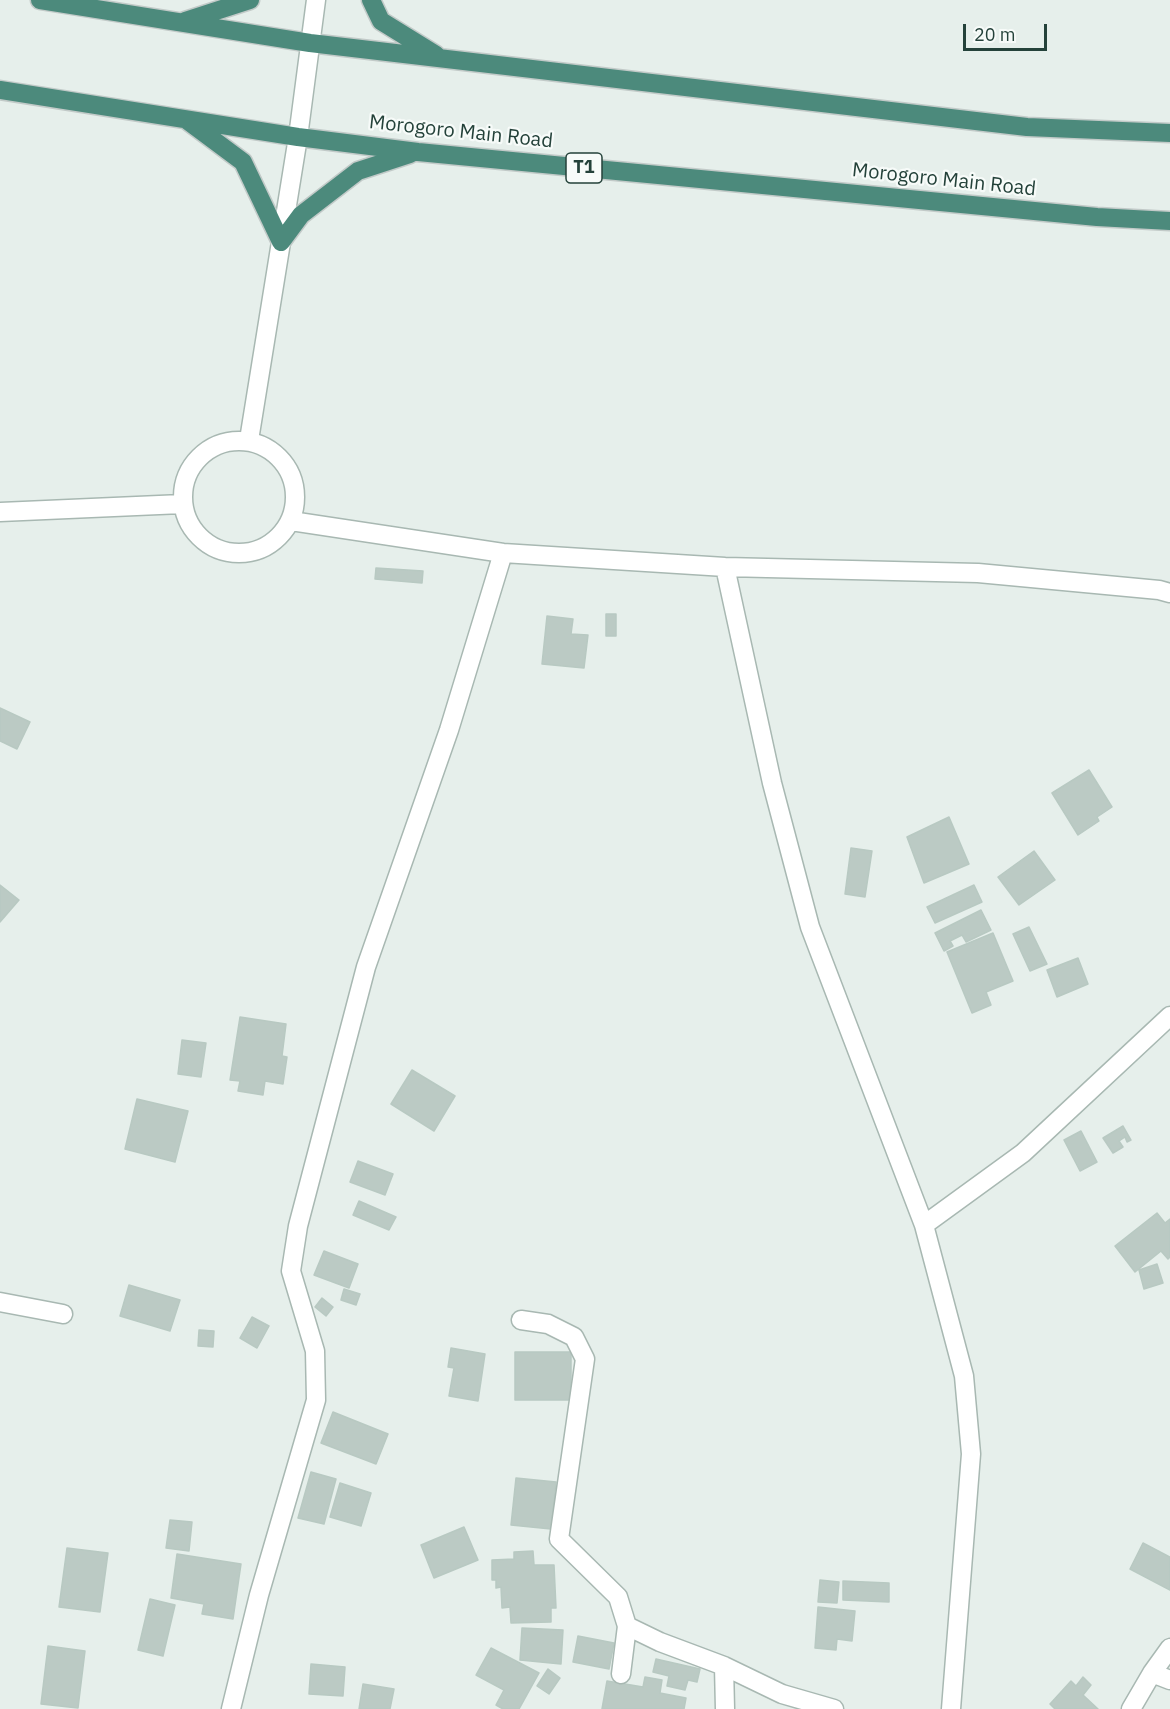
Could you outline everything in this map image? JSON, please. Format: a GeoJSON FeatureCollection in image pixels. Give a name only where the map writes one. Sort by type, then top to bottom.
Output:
{"type":"FeatureCollection","features":[{"type":"Feature","properties":{"kind":"highway"},"geometry":{"type":"LineString","coordinates":[[40,0],[310,43],[1027,127],[1170,133]]}},
{"type":"Feature","properties":{"kind":"highway"},"geometry":{"type":"LineString","coordinates":[[180,22],[250,0]]}},
{"type":"Feature","properties":{"kind":"highway"},"geometry":{"type":"LineString","coordinates":[[371,0],[381,21],[441,58]]}},
{"type":"Feature","properties":{"kind":"highway","name":"Morogoro Main Road"},"geometry":{"type":"LineString","coordinates":[[0,90],[298,137],[418,152],[1085,216],[1170,221]]}},
{"type":"Feature","properties":{"kind":"highway"},"geometry":{"type":"LineString","coordinates":[[185,119],[243,162],[281,242],[301,215],[358,171],[418,152]]}},
{"type":"Feature","properties":{"kind":"street"},"geometry":{"type":"LineString","coordinates":[[249,440],[298,137],[316,0]]}},
{"type":"Feature","properties":{"kind":"street"},"geometry":{"type":"LineString","coordinates":[[249,440],[280,456],[296,487],[291,521],[267,547],[230,553],[198,537],[182,504],[188,470],[214,445],[249,440]]}},
{"type":"Feature","properties":{"kind":"street"},"geometry":{"type":"LineString","coordinates":[[0,512],[182,504]]}},
{"type":"Feature","properties":{"kind":"street"},"geometry":{"type":"LineString","coordinates":[[291,521],[503,552],[725,567],[978,573],[1159,590],[1170,593]]}},
{"type":"Feature","properties":{"kind":"street"},"geometry":{"type":"LineString","coordinates":[[231,1709],[259,1595],[316,1401],[315,1351],[291,1271],[298,1226],[366,967],[449,730],[503,552]]}},
{"type":"Feature","properties":{"kind":"street"},"geometry":{"type":"LineString","coordinates":[[725,567],[772,783],[810,927],[924,1225],[964,1376],[971,1454],[951,1709]]}},
{"type":"Feature","properties":{"kind":"street"},"geometry":{"type":"LineString","coordinates":[[924,1225],[1023,1153],[1170,1016]]}},
{"type":"Feature","properties":{"kind":"street"},"geometry":{"type":"LineString","coordinates":[[0,1302],[63,1314]]}},
{"type":"Feature","properties":{"kind":"street"},"geometry":{"type":"LineString","coordinates":[[521,1320],[548,1324],[574,1337],[585,1359],[559,1539],[618,1597],[627,1626],[621,1674]]}},
{"type":"Feature","properties":{"kind":"street"},"geometry":{"type":"LineString","coordinates":[[627,1626],[660,1642],[724,1666],[782,1694],[834,1709]]}},
{"type":"Feature","properties":{"kind":"street"},"geometry":{"type":"LineString","coordinates":[[1131,1709],[1170,1648]]}},
{"type":"Feature","properties":{"kind":"street"},"geometry":{"type":"LineString","coordinates":[[724,1666],[725,1709]]}},
{"type":"Feature","properties":{"kind":"street"},"geometry":{"type":"LineString","coordinates":[[1152,1673],[1170,1680]]}},
{"type":"Feature","properties":{"kind":"building"},"geometry":{"type":"Polygon","coordinates":[[[376,568],[423,571],[422,583],[375,579],[376,568]]]}},
{"type":"Feature","properties":{"kind":"building"},"geometry":{"type":"Polygon","coordinates":[[[606,614],[616,614],[616,636],[606,636],[606,614]]]}},
{"type":"Feature","properties":{"kind":"building"},"geometry":{"type":"Polygon","coordinates":[[[547,616],[573,619],[571,634],[588,635],[584,668],[542,664],[547,616]]]}},
{"type":"Feature","properties":{"kind":"building"},"geometry":{"type":"Polygon","coordinates":[[[0,708],[30,722],[17,749],[0,741],[0,708]]]}},
{"type":"Feature","properties":{"kind":"building"},"geometry":{"type":"Polygon","coordinates":[[[1089,770],[1112,807],[1097,817],[1099,821],[1078,835],[1052,793],[1089,770]]]}},
{"type":"Feature","properties":{"kind":"building"},"geometry":{"type":"Polygon","coordinates":[[[949,817],[969,864],[924,883],[907,837],[949,817]]]}},
{"type":"Feature","properties":{"kind":"building"},"geometry":{"type":"Polygon","coordinates":[[[851,848],[872,851],[865,897],[845,894],[851,848]]]}},
{"type":"Feature","properties":{"kind":"building"},"geometry":{"type":"Polygon","coordinates":[[[1034,851],[1055,880],[1019,905],[998,877],[1034,851]]]}},
{"type":"Feature","properties":{"kind":"building"},"geometry":{"type":"Polygon","coordinates":[[[0,885],[19,900],[0,922],[0,885]]]}},
{"type":"Feature","properties":{"kind":"building"},"geometry":{"type":"Polygon","coordinates":[[[974,885],[982,902],[935,923],[927,907],[974,885]]]}},
{"type":"Feature","properties":{"kind":"building"},"geometry":{"type":"Polygon","coordinates":[[[981,910],[991,930],[966,942],[962,935],[950,941],[953,946],[944,951],[935,933],[981,910]]]}},
{"type":"Feature","properties":{"kind":"building"},"geometry":{"type":"Polygon","coordinates":[[[1029,927],[1047,964],[1030,971],[1013,934],[1029,927]]]}},
{"type":"Feature","properties":{"kind":"building"},"geometry":{"type":"Polygon","coordinates":[[[993,933],[1013,981],[986,992],[991,1005],[972,1013],[947,952],[993,933]]]}},
{"type":"Feature","properties":{"kind":"building"},"geometry":{"type":"Polygon","coordinates":[[[1078,958],[1088,984],[1057,997],[1047,970],[1078,958]]]}},
{"type":"Feature","properties":{"kind":"building"},"geometry":{"type":"Polygon","coordinates":[[[240,1017],[286,1024],[282,1056],[287,1057],[283,1084],[265,1081],[263,1095],[238,1091],[240,1081],[230,1080],[240,1017]]]}},
{"type":"Feature","properties":{"kind":"building"},"geometry":{"type":"Polygon","coordinates":[[[182,1040],[206,1043],[201,1077],[178,1074],[182,1040]]]}},
{"type":"Feature","properties":{"kind":"building"},"geometry":{"type":"Polygon","coordinates":[[[412,1070],[455,1096],[434,1131],[391,1104],[412,1070]]]}},
{"type":"Feature","properties":{"kind":"building"},"geometry":{"type":"Polygon","coordinates":[[[137,1099],[188,1111],[175,1162],[125,1149],[137,1099]]]}},
{"type":"Feature","properties":{"kind":"building"},"geometry":{"type":"Polygon","coordinates":[[[1123,1126],[1131,1140],[1127,1142],[1125,1137],[1119,1141],[1123,1147],[1113,1153],[1103,1138],[1123,1126]]]}},
{"type":"Feature","properties":{"kind":"building"},"geometry":{"type":"Polygon","coordinates":[[[1081,1131],[1097,1162],[1080,1171],[1064,1140],[1081,1131]]]}},
{"type":"Feature","properties":{"kind":"building"},"geometry":{"type":"Polygon","coordinates":[[[358,1161],[393,1174],[385,1195],[350,1182],[358,1161]]]}},
{"type":"Feature","properties":{"kind":"building"},"geometry":{"type":"Polygon","coordinates":[[[359,1201],[396,1217],[389,1230],[353,1215],[359,1201]]]}},
{"type":"Feature","properties":{"kind":"building"},"geometry":{"type":"Polygon","coordinates":[[[1157,1213],[1165,1223],[1170,1219],[1170,1257],[1168,1259],[1161,1251],[1135,1272],[1115,1246],[1157,1213]]]}},
{"type":"Feature","properties":{"kind":"building"},"geometry":{"type":"Polygon","coordinates":[[[324,1251],[358,1264],[349,1288],[314,1275],[324,1251]]]}},
{"type":"Feature","properties":{"kind":"building"},"geometry":{"type":"Polygon","coordinates":[[[1157,1264],[1163,1283],[1144,1289],[1139,1270],[1157,1264]]]}},
{"type":"Feature","properties":{"kind":"building"},"geometry":{"type":"Polygon","coordinates":[[[129,1285],[180,1300],[170,1331],[120,1316],[129,1285]]]}},
{"type":"Feature","properties":{"kind":"building"},"geometry":{"type":"Polygon","coordinates":[[[344,1289],[360,1294],[356,1305],[341,1300],[344,1289]]]}},
{"type":"Feature","properties":{"kind":"building"},"geometry":{"type":"Polygon","coordinates":[[[322,1298],[333,1307],[326,1316],[315,1307],[322,1298]]]}},
{"type":"Feature","properties":{"kind":"building"},"geometry":{"type":"Polygon","coordinates":[[[252,1317],[269,1326],[257,1348],[240,1338],[252,1317]]]}},
{"type":"Feature","properties":{"kind":"building"},"geometry":{"type":"Polygon","coordinates":[[[199,1330],[214,1331],[213,1347],[198,1346],[199,1330]]]}},
{"type":"Feature","properties":{"kind":"building"},"geometry":{"type":"Polygon","coordinates":[[[451,1348],[485,1354],[478,1401],[449,1396],[454,1368],[448,1367],[451,1348]]]}},
{"type":"Feature","properties":{"kind":"building"},"geometry":{"type":"Polygon","coordinates":[[[515,1352],[571,1352],[571,1400],[515,1400],[515,1352]]]}},
{"type":"Feature","properties":{"kind":"building"},"geometry":{"type":"Polygon","coordinates":[[[333,1412],[388,1434],[376,1464],[321,1443],[333,1412]]]}},
{"type":"Feature","properties":{"kind":"building"},"geometry":{"type":"Polygon","coordinates":[[[311,1472],[336,1479],[324,1524],[298,1518],[311,1472]]]}},
{"type":"Feature","properties":{"kind":"building"},"geometry":{"type":"Polygon","coordinates":[[[516,1478],[556,1482],[551,1529],[511,1525],[516,1478]]]}},
{"type":"Feature","properties":{"kind":"building"},"geometry":{"type":"Polygon","coordinates":[[[340,1483],[371,1493],[361,1526],[330,1517],[340,1483]]]}},
{"type":"Feature","properties":{"kind":"building"},"geometry":{"type":"Polygon","coordinates":[[[170,1520],[192,1522],[189,1551],[166,1548],[170,1520]]]}},
{"type":"Feature","properties":{"kind":"building"},"geometry":{"type":"Polygon","coordinates":[[[464,1527],[478,1560],[434,1578],[421,1545],[464,1527]]]}},
{"type":"Feature","properties":{"kind":"building"},"geometry":{"type":"Polygon","coordinates":[[[1143,1543],[1170,1557],[1170,1590],[1130,1569],[1143,1543]]]}},
{"type":"Feature","properties":{"kind":"building"},"geometry":{"type":"Polygon","coordinates":[[[67,1548],[108,1553],[100,1612],[59,1607],[67,1548]]]}},
{"type":"Feature","properties":{"kind":"building"},"geometry":{"type":"Polygon","coordinates":[[[533,1551],[534,1565],[554,1565],[556,1608],[551,1608],[551,1622],[511,1623],[510,1607],[502,1608],[501,1587],[496,1588],[496,1580],[492,1580],[492,1560],[514,1559],[514,1552],[533,1551]]]}},
{"type":"Feature","properties":{"kind":"building"},"geometry":{"type":"Polygon","coordinates":[[[177,1554],[241,1564],[233,1619],[202,1614],[204,1604],[171,1598],[177,1554]]]}},
{"type":"Feature","properties":{"kind":"building"},"geometry":{"type":"Polygon","coordinates":[[[820,1580],[839,1582],[837,1603],[818,1602],[820,1580]]]}},
{"type":"Feature","properties":{"kind":"building"},"geometry":{"type":"Polygon","coordinates":[[[843,1581],[889,1583],[889,1602],[843,1600],[843,1581]]]}},
{"type":"Feature","properties":{"kind":"building"},"geometry":{"type":"Polygon","coordinates":[[[150,1599],[175,1605],[163,1656],[138,1650],[150,1599]]]}},
{"type":"Feature","properties":{"kind":"building"},"geometry":{"type":"Polygon","coordinates":[[[818,1607],[855,1611],[852,1641],[837,1639],[836,1650],[815,1648],[818,1607]]]}},
{"type":"Feature","properties":{"kind":"building"},"geometry":{"type":"Polygon","coordinates":[[[522,1628],[563,1630],[561,1664],[520,1660],[522,1628]]]}},
{"type":"Feature","properties":{"kind":"building"},"geometry":{"type":"Polygon","coordinates":[[[578,1636],[614,1643],[609,1669],[573,1662],[578,1636]]]}},
{"type":"Feature","properties":{"kind":"building"},"geometry":{"type":"Polygon","coordinates":[[[48,1646],[85,1651],[78,1708],[41,1704],[48,1646]]]}},
{"type":"Feature","properties":{"kind":"building"},"geometry":{"type":"Polygon","coordinates":[[[491,1648],[539,1673],[519,1709],[503,1709],[496,1705],[504,1690],[476,1675],[491,1648]]]}},
{"type":"Feature","properties":{"kind":"building"},"geometry":{"type":"Polygon","coordinates":[[[656,1659],[700,1669],[697,1682],[688,1680],[685,1690],[667,1686],[669,1676],[653,1672],[656,1659]]]}},
{"type":"Feature","properties":{"kind":"building"},"geometry":{"type":"Polygon","coordinates":[[[311,1664],[345,1667],[343,1696],[309,1694],[311,1664]]]}},
{"type":"Feature","properties":{"kind":"building"},"geometry":{"type":"Polygon","coordinates":[[[548,1669],[560,1678],[549,1694],[537,1686],[548,1669]]]}},
{"type":"Feature","properties":{"kind":"building"},"geometry":{"type":"Polygon","coordinates":[[[645,1677],[662,1680],[660,1693],[686,1698],[684,1709],[602,1709],[607,1681],[643,1687],[645,1677]]]}},
{"type":"Feature","properties":{"kind":"building"},"geometry":{"type":"Polygon","coordinates":[[[1083,1677],[1091,1685],[1083,1695],[1098,1709],[1055,1709],[1050,1704],[1071,1681],[1076,1686],[1083,1677]]]}},
{"type":"Feature","properties":{"kind":"building"},"geometry":{"type":"Polygon","coordinates":[[[363,1684],[394,1689],[390,1709],[359,1709],[363,1684]]]}}]}
